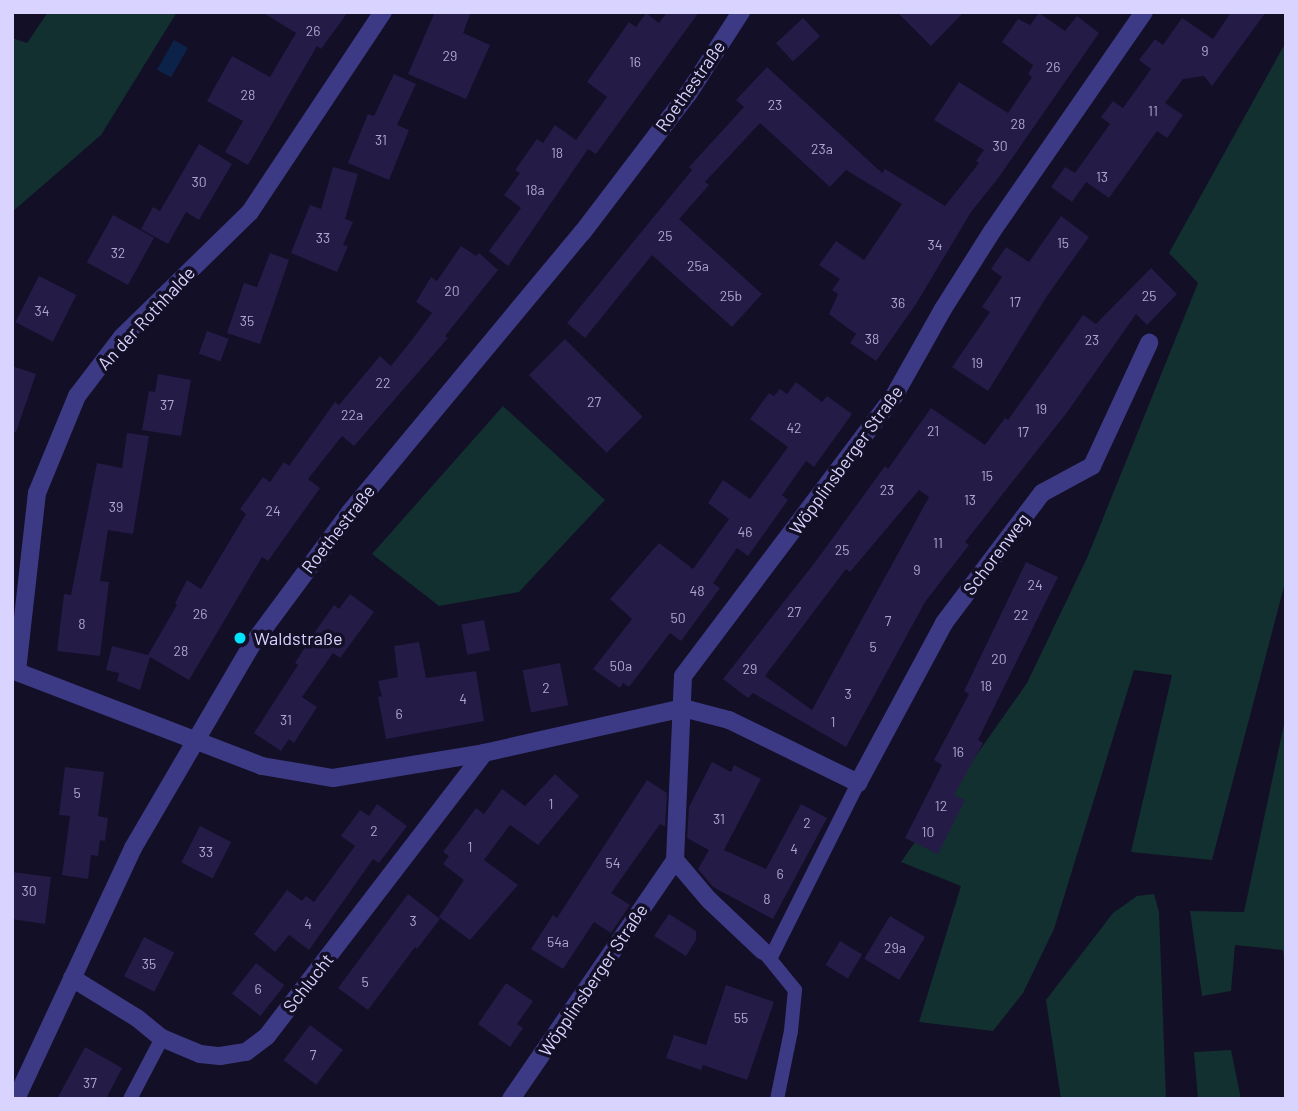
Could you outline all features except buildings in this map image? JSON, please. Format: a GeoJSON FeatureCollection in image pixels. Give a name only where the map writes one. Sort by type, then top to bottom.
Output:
{"type":"FeatureCollection","features":[{"type":"Feature","properties":{"kind":"street","name":"An der Rothhalde"},"geometry":{"type":"LineString","coordinates":[[15,671],[37,493],[77,396],[122,337],[250,212],[383,12]]}},
{"type":"Feature","properties":{"kind":"street","name":"Roethestraße"},"geometry":{"type":"LineString","coordinates":[[16,1099],[133,848],[251,646],[350,512],[582,233],[688,94],[741,12]]}},
{"type":"Feature","properties":{"kind":"street","name":"Wöpplinsberger Straße"},"geometry":{"type":"LineString","coordinates":[[511,1099],[675,860],[683,708],[682,676],[894,396],[943,309],[993,230],[1138,15]]}},
{"type":"Feature","properties":{"kind":"street","name":"Schorenweg"},"geometry":{"type":"LineString","coordinates":[[858,783],[944,622],[1042,493],[1092,466],[1149,343]]}},
{"type":"Feature","properties":{"kind":"street"},"geometry":{"type":"LineString","coordinates":[[15,671],[262,766],[333,778],[484,753],[683,708],[729,720],[858,783]]}},
{"type":"Feature","properties":{"kind":"street","name":"Schlucht"},"geometry":{"type":"LineString","coordinates":[[72,978],[137,1018],[162,1038],[200,1054],[220,1056],[246,1052],[267,1036],[484,753]]}},
{"type":"Feature","properties":{"kind":"street"},"geometry":{"type":"LineString","coordinates":[[675,860],[709,900],[767,955]]}},
{"type":"Feature","properties":{"kind":"lane","name":"Schorenweg"},"geometry":{"type":"LineString","coordinates":[[767,955],[858,783]]}},
{"type":"Feature","properties":{"kind":"lane"},"geometry":{"type":"LineString","coordinates":[[767,955],[795,990],[791,1031],[777,1099]]}},
{"type":"Feature","properties":{"kind":"lane"},"geometry":{"type":"LineString","coordinates":[[130,1099],[162,1038]]}},
{"type":"Feature","properties":{"kind":"green space"},"geometry":{"type":"Polygon","coordinates":[[[48,12],[177,12],[101,135],[12,212],[12,38],[27,43],[48,12]]]}},
{"type":"Feature","properties":{"kind":"green space"},"geometry":{"type":"Polygon","coordinates":[[[1286,42],[1286,579],[1212,860],[1131,852],[1172,675],[1134,670],[1054,929],[1023,993],[993,1031],[919,1022],[961,886],[901,862],[1027,683],[1087,558],[1198,283],[1169,253],[1286,42]]]}},
{"type":"Feature","properties":{"kind":"green space"},"geometry":{"type":"Polygon","coordinates":[[[503,406],[605,500],[519,592],[439,606],[372,554],[503,406]]]}},
{"type":"Feature","properties":{"kind":"green space"},"geometry":{"type":"Polygon","coordinates":[[[1286,715],[1286,974],[1283,950],[1235,945],[1231,991],[1202,996],[1190,911],[1244,912],[1286,715]]]}},
{"type":"Feature","properties":{"kind":"green space"},"geometry":{"type":"Polygon","coordinates":[[[1154,894],[1159,912],[1166,1099],[1061,1099],[1046,1000],[1113,913],[1137,896],[1154,894]]]}},
{"type":"Feature","properties":{"kind":"green space"},"geometry":{"type":"Polygon","coordinates":[[[1231,1050],[1241,1099],[1198,1099],[1194,1052],[1231,1050]]]}},
{"type":"Feature","properties":{"kind":"water"},"geometry":{"type":"Polygon","coordinates":[[[174,40],[188,48],[171,77],[157,69],[174,40]]]}},
{"type":"Feature","properties":{"kind":"place","name":"Waldstraße"},"geometry":{"type":"Point","coordinates":[240,638]}}]}
